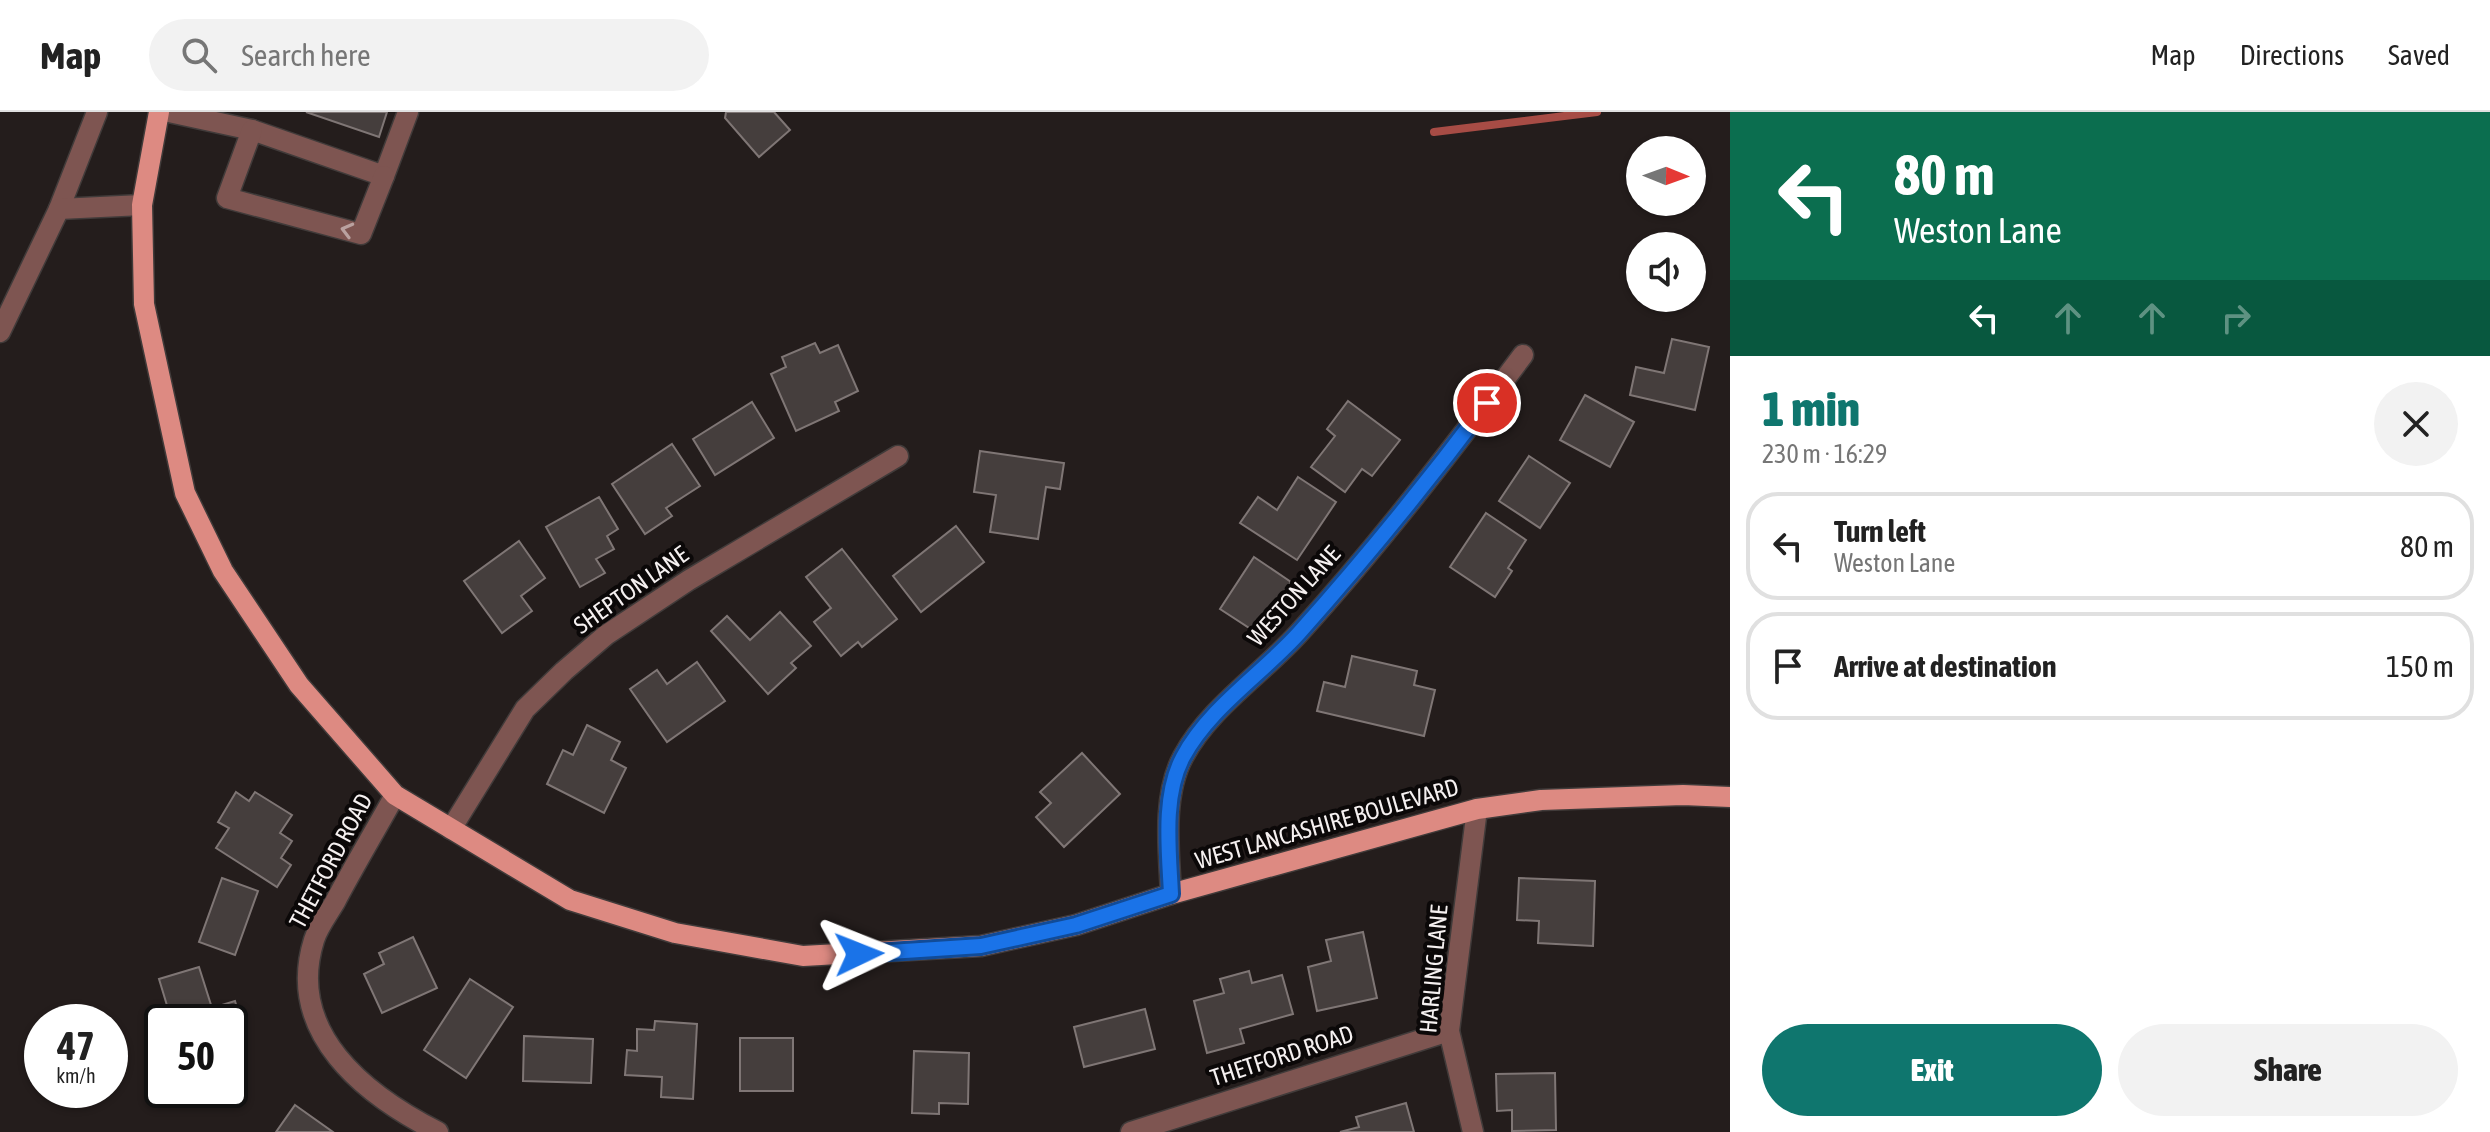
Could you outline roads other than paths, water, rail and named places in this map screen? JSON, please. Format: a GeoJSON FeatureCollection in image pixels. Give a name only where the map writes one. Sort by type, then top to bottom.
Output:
{"type":"FeatureCollection","features":[{"type":"Feature","properties":{"kind":"main road","name":"WEST LANCASHIRE BOULEVARD"},"geometry":{"type":"LineString","coordinates":[[159,112],[142,205],[144,304],[185,493],[223,571],[299,685],[395,795],[570,900],[675,933],[803,956],[981,946],[1076,925],[1171,894],[1477,809],[1605,797],[1730,797]]}},
{"type":"Feature","properties":{"kind":"street"},"geometry":{"type":"LineString","coordinates":[[0,332],[59,209],[97,112]]}},
{"type":"Feature","properties":{"kind":"street"},"geometry":{"type":"LineString","coordinates":[[169,112],[252,130],[384,176]]}},
{"type":"Feature","properties":{"kind":"street"},"geometry":{"type":"LineString","coordinates":[[252,130],[227,198],[361,234],[408,112]]}},
{"type":"Feature","properties":{"kind":"street"},"geometry":{"type":"LineString","coordinates":[[59,209],[142,205]]}},
{"type":"Feature","properties":{"kind":"street","name":"WESTON LANE"},"geometry":{"type":"LineString","coordinates":[[1171,894],[1167,819],[1182,758],[1214,716],[1297,636],[1414,500],[1523,355]]}},
{"type":"Feature","properties":{"kind":"street","name":"SHEPTON LANE"},"geometry":{"type":"LineString","coordinates":[[451,829],[525,709],[606,635],[689,580],[898,456]]}},
{"type":"Feature","properties":{"kind":"street","name":"THETFORD ROAD"},"geometry":{"type":"LineString","coordinates":[[395,795],[314,940],[309,994],[326,1044],[355,1078],[393,1109],[438,1132]]}},
{"type":"Feature","properties":{"kind":"street","name":"HARLING LANE"},"geometry":{"type":"LineString","coordinates":[[1473,1132],[1449,1031],[1477,809]]}},
{"type":"Feature","properties":{"kind":"street","name":"THETFORD ROAD"},"geometry":{"type":"LineString","coordinates":[[1131,1132],[1449,1031]]}},
{"type":"Feature","properties":{"kind":"waterway"},"geometry":{"type":"LineString","coordinates":[[1434,132],[1597,112]]}}]}
